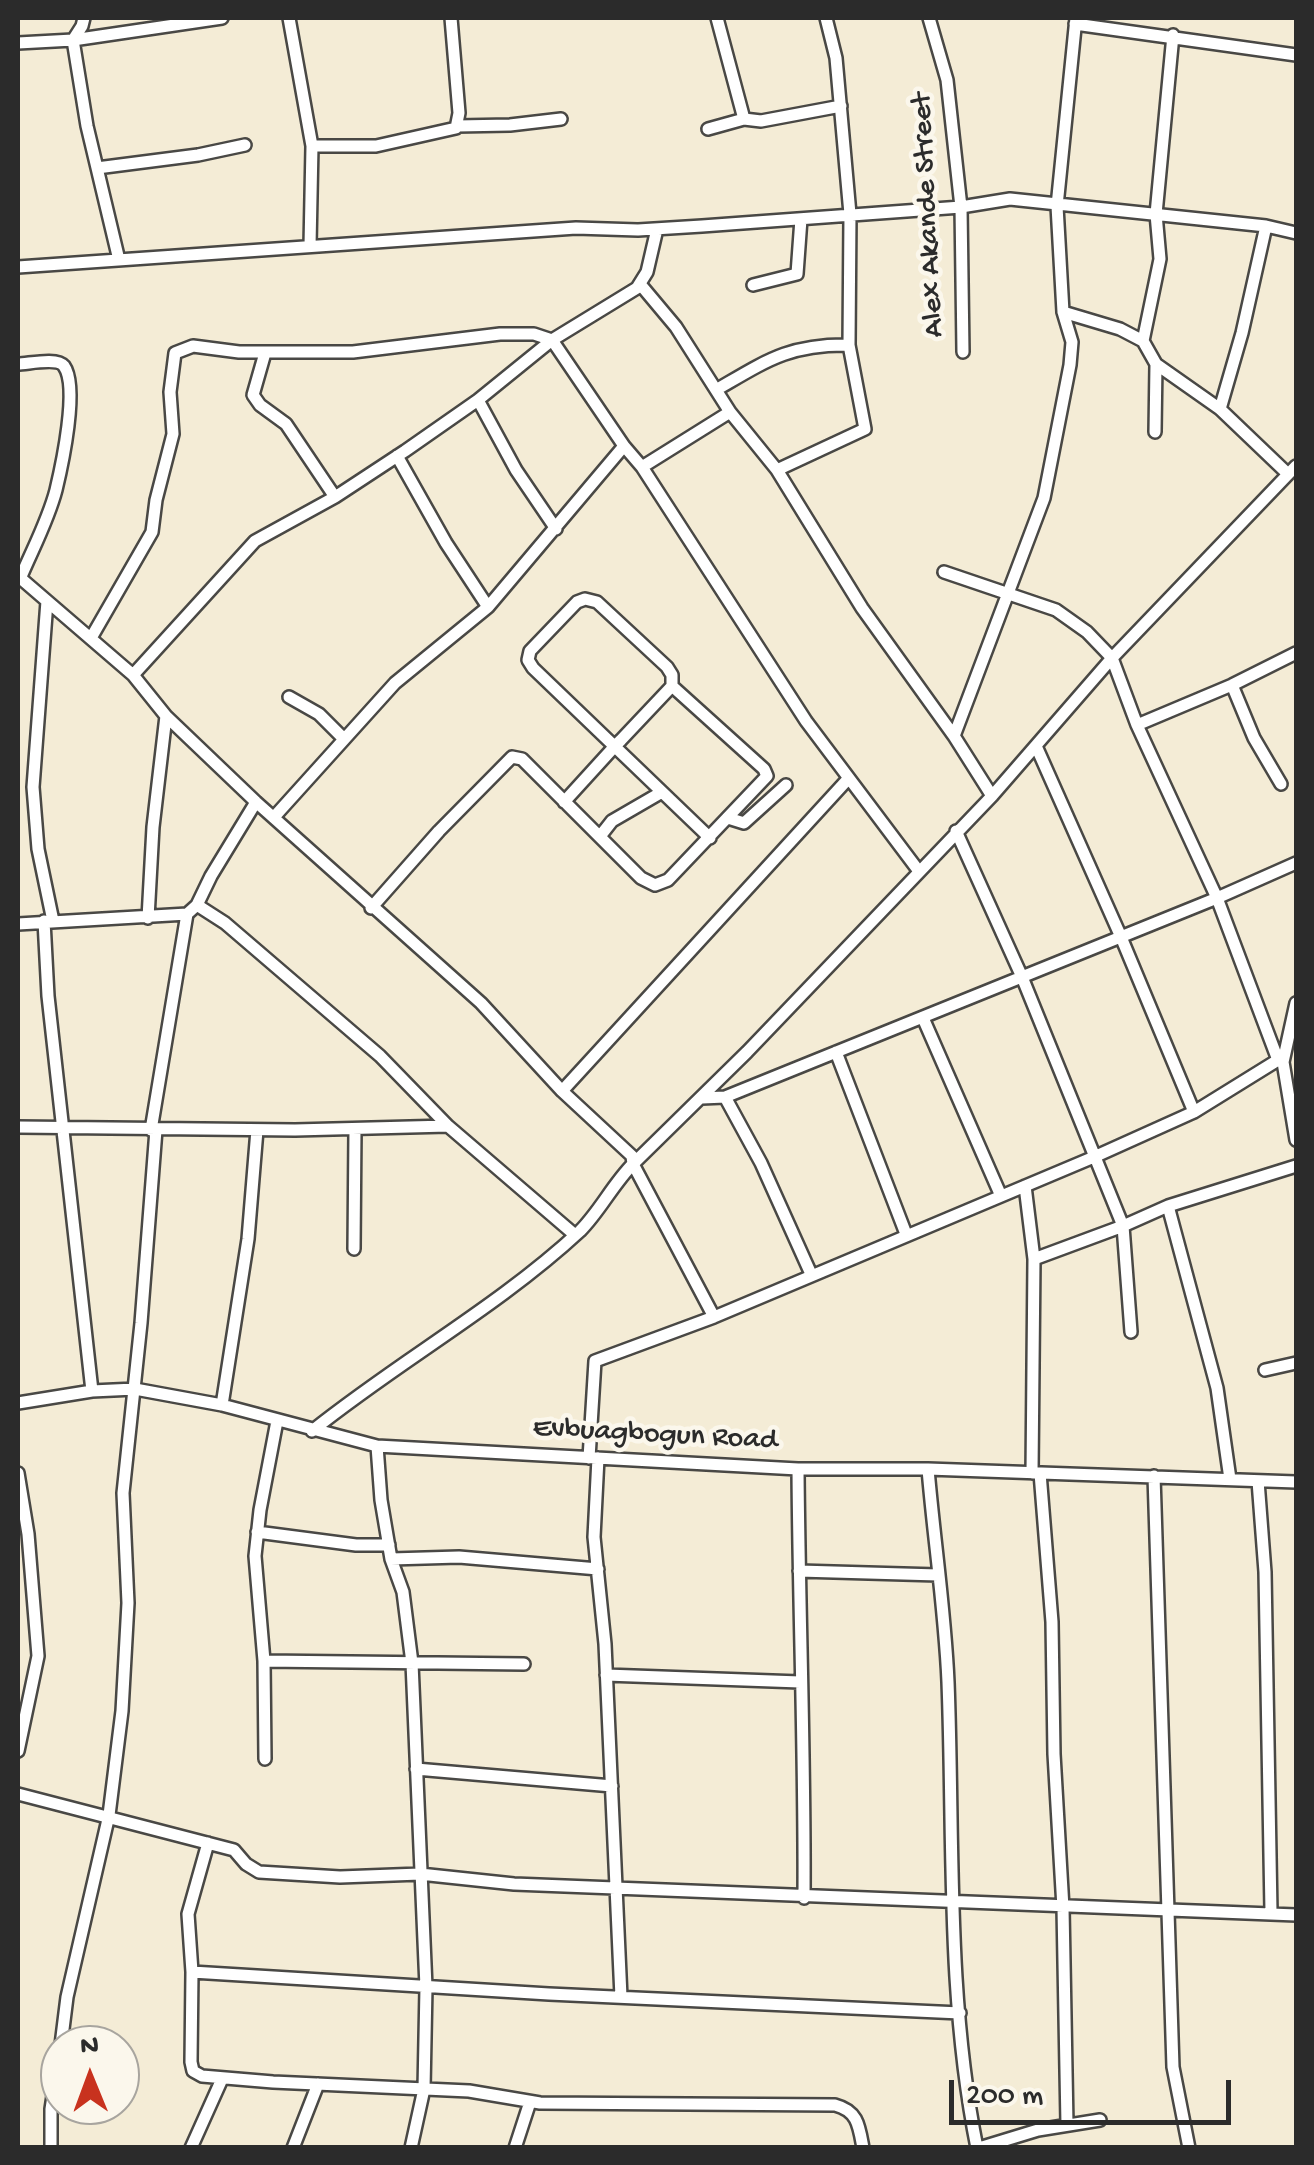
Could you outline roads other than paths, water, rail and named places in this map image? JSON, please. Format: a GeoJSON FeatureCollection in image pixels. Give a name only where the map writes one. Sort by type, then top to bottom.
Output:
{"type":"FeatureCollection","features":[{"type":"Feature","properties":{"kind":"street"},"geometry":{"type":"LineString","coordinates":[[84,18],[73,40],[119,260]]}},
{"type":"Feature","properties":{"kind":"street"},"geometry":{"type":"LineString","coordinates":[[18,43],[73,40],[222,18]]}},
{"type":"Feature","properties":{"kind":"street"},"geometry":{"type":"LineString","coordinates":[[289,18],[312,146],[310,246]]}},
{"type":"Feature","properties":{"kind":"street"},"geometry":{"type":"LineString","coordinates":[[451,18],[457,126]]}},
{"type":"Feature","properties":{"kind":"street"},"geometry":{"type":"LineString","coordinates":[[718,18],[744,118]]}},
{"type":"Feature","properties":{"kind":"street"},"geometry":{"type":"LineString","coordinates":[[777,470],[865,429],[849,345],[850,214],[836,58],[826,18]]}},
{"type":"Feature","properties":{"kind":"street","name":"Alex Akande Street"},"geometry":{"type":"LineString","coordinates":[[929,18],[948,80],[961,207],[963,352]]}},
{"type":"Feature","properties":{"kind":"street"},"geometry":{"type":"LineString","coordinates":[[954,736],[1044,498],[1070,366],[1072,342],[1064,312],[1057,206],[1075,21],[1296,55]]}},
{"type":"Feature","properties":{"kind":"street"},"geometry":{"type":"LineString","coordinates":[[1144,341],[1160,259],[1156,214],[1173,36]]}},
{"type":"Feature","properties":{"kind":"street"},"geometry":{"type":"LineString","coordinates":[[708,128],[744,118],[761,121],[841,106]]}},
{"type":"Feature","properties":{"kind":"street"},"geometry":{"type":"LineString","coordinates":[[312,146],[376,146],[450,132],[457,126],[561,119]]}},
{"type":"Feature","properties":{"kind":"street"},"geometry":{"type":"LineString","coordinates":[[97,168],[245,145]]}},
{"type":"Feature","properties":{"kind":"street"},"geometry":{"type":"LineString","coordinates":[[18,267],[576,228],[658,228],[961,207],[1010,199],[1266,226],[1296,233]]}},
{"type":"Feature","properties":{"kind":"street"},"geometry":{"type":"LineString","coordinates":[[753,285],[797,274],[801,218]]}},
{"type":"Feature","properties":{"kind":"street"},"geometry":{"type":"LineString","coordinates":[[1220,409],[1266,226]]}},
{"type":"Feature","properties":{"kind":"street"},"geometry":{"type":"LineString","coordinates":[[133,675],[255,541],[335,497],[397,456],[478,400],[552,340],[640,284],[658,228]]}},
{"type":"Feature","properties":{"kind":"street"},"geometry":{"type":"LineString","coordinates":[[640,284],[676,327],[730,412],[777,470],[862,608],[992,796]]}},
{"type":"Feature","properties":{"kind":"street"},"geometry":{"type":"LineString","coordinates":[[312,1431],[368,1386],[540,1266],[575,1235],[633,1164],[702,1098],[992,796],[1112,658],[1292,470],[1220,409],[1156,364],[1144,341],[1120,329],[1064,312]]}},
{"type":"Feature","properties":{"kind":"street"},"geometry":{"type":"LineString","coordinates":[[91,638],[152,532],[172,434],[170,392],[175,352],[192,346],[265,352],[353,352],[500,334],[534,334],[552,340],[642,467],[806,721],[918,870]]}},
{"type":"Feature","properties":{"kind":"street"},"geometry":{"type":"LineString","coordinates":[[716,390],[797,348],[849,345]]}},
{"type":"Feature","properties":{"kind":"street"},"geometry":{"type":"LineString","coordinates":[[265,352],[253,395],[286,424],[335,497]]}},
{"type":"Feature","properties":{"kind":"street"},"geometry":{"type":"LineString","coordinates":[[18,364],[58,362],[70,381],[55,492],[19,578],[133,675],[166,716],[256,802],[482,1003],[562,1091],[632,1156],[714,1317]]}},
{"type":"Feature","properties":{"kind":"street"},"geometry":{"type":"LineString","coordinates":[[1155,432],[1156,364]]}},
{"type":"Feature","properties":{"kind":"street"},"geometry":{"type":"LineString","coordinates":[[478,400],[516,470],[556,530]]}},
{"type":"Feature","properties":{"kind":"street"},"geometry":{"type":"LineString","coordinates":[[642,467],[730,412]]}},
{"type":"Feature","properties":{"kind":"street"},"geometry":{"type":"LineString","coordinates":[[275,816],[394,684],[488,607],[624,446]]}},
{"type":"Feature","properties":{"kind":"street"},"geometry":{"type":"LineString","coordinates":[[397,456],[446,544],[488,607]]}},
{"type":"Feature","properties":{"kind":"street"},"geometry":{"type":"LineString","coordinates":[[944,572],[1056,610],[1088,632],[1112,658],[1137,725],[1218,898],[1281,1061],[1296,1140]]}},
{"type":"Feature","properties":{"kind":"street"},"geometry":{"type":"LineString","coordinates":[[564,802],[615,746],[672,686],[667,667],[597,602],[585,599],[577,602],[530,651],[528,660],[533,668],[615,746],[710,838]]}},
{"type":"Feature","properties":{"kind":"street"},"geometry":{"type":"LineString","coordinates":[[47,601],[33,787],[48,921],[62,1129],[92,1391]]}},
{"type":"Feature","properties":{"kind":"street"},"geometry":{"type":"LineString","coordinates":[[1137,725],[1296,653]]}},
{"type":"Feature","properties":{"kind":"street"},"geometry":{"type":"LineString","coordinates":[[1232,685],[1254,738],[1281,784]]}},
{"type":"Feature","properties":{"kind":"street"},"geometry":{"type":"LineString","coordinates":[[371,908],[451,818],[512,758],[522,759],[642,878],[655,885],[668,880],[767,776],[764,769],[672,686]]}},
{"type":"Feature","properties":{"kind":"street"},"geometry":{"type":"LineString","coordinates":[[289,696],[319,714],[344,739]]}},
{"type":"Feature","properties":{"kind":"street"},"geometry":{"type":"LineString","coordinates":[[148,918],[152,828],[166,716]]}},
{"type":"Feature","properties":{"kind":"street"},"geometry":{"type":"LineString","coordinates":[[1036,746],[1194,1112]]}},
{"type":"Feature","properties":{"kind":"street"},"geometry":{"type":"LineString","coordinates":[[562,1091],[848,779]]}},
{"type":"Feature","properties":{"kind":"street"},"geometry":{"type":"LineString","coordinates":[[728,818],[744,824],[786,785]]}},
{"type":"Feature","properties":{"kind":"street"},"geometry":{"type":"LineString","coordinates":[[601,835],[612,821],[662,792]]}},
{"type":"Feature","properties":{"kind":"street"},"geometry":{"type":"LineString","coordinates":[[63,2025],[108,1815],[122,1711],[128,1603],[123,1493],[135,1389],[154,1130],[192,910],[256,802]]}},
{"type":"Feature","properties":{"kind":"street"},"geometry":{"type":"LineString","coordinates":[[956,831],[1022,977],[1124,1226],[1130,1332]]}},
{"type":"Feature","properties":{"kind":"street"},"geometry":{"type":"LineString","coordinates":[[702,1098],[725,1096],[923,1018],[1296,863]]}},
{"type":"Feature","properties":{"kind":"street"},"geometry":{"type":"LineString","coordinates":[[18,924],[148,918],[192,910],[225,924],[380,1056],[448,1126],[575,1235]]}},
{"type":"Feature","properties":{"kind":"street"},"geometry":{"type":"LineString","coordinates":[[621,1996],[606,1674],[594,1537],[595,1361],[714,1317],[1194,1112],[1281,1061],[1296,1003]]}},
{"type":"Feature","properties":{"kind":"street"},"geometry":{"type":"LineString","coordinates":[[923,1018],[1000,1196]]}},
{"type":"Feature","properties":{"kind":"street"},"geometry":{"type":"LineString","coordinates":[[836,1052],[906,1234]]}},
{"type":"Feature","properties":{"kind":"street"},"geometry":{"type":"LineString","coordinates":[[725,1096],[812,1274]]}},
{"type":"Feature","properties":{"kind":"street"},"geometry":{"type":"LineString","coordinates":[[18,1127],[257,1130],[448,1126]]}},
{"type":"Feature","properties":{"kind":"street"},"geometry":{"type":"LineString","coordinates":[[354,1249],[355,1129]]}},
{"type":"Feature","properties":{"kind":"street"},"geometry":{"type":"LineString","coordinates":[[222,1405],[248,1239],[257,1130]]}},
{"type":"Feature","properties":{"kind":"street"},"geometry":{"type":"LineString","coordinates":[[1034,1258],[1168,1206],[1296,1166]]}},
{"type":"Feature","properties":{"kind":"street"},"geometry":{"type":"LineString","coordinates":[[1026,1186],[1034,1258],[1036,1473],[1052,1622],[1054,1754],[1063,1908],[1066,2125]]}},
{"type":"Feature","properties":{"kind":"street"},"geometry":{"type":"LineString","coordinates":[[1168,1206],[1217,1388],[1230,1479]]}},
{"type":"Feature","properties":{"kind":"street"},"geometry":{"type":"LineString","coordinates":[[1265,1370],[1296,1363]]}},
{"type":"Feature","properties":{"kind":"street","name":"Evbuagbogun Road"},"geometry":{"type":"LineString","coordinates":[[18,1403],[92,1391],[135,1389],[222,1405],[377,1446],[798,1469],[928,1469],[1296,1482]]}},
{"type":"Feature","properties":{"kind":"street"},"geometry":{"type":"LineString","coordinates":[[265,1760],[264,1661],[255,1556],[277,1421]]}},
{"type":"Feature","properties":{"kind":"street"},"geometry":{"type":"LineString","coordinates":[[377,1446],[389,1545],[403,1592],[412,1663],[426,1988],[424,2089],[411,2148]]}},
{"type":"Feature","properties":{"kind":"street"},"geometry":{"type":"LineString","coordinates":[[798,1469],[804,1898]]}},
{"type":"Feature","properties":{"kind":"street"},"geometry":{"type":"LineString","coordinates":[[928,1469],[948,1680],[950,1900],[966,2094],[978,2148],[1100,2120]]}},
{"type":"Feature","properties":{"kind":"street"},"geometry":{"type":"LineString","coordinates":[[18,1473],[38,1656],[18,1751]]}},
{"type":"Feature","properties":{"kind":"street"},"geometry":{"type":"LineString","coordinates":[[1154,1476],[1173,2067],[1188,2148]]}},
{"type":"Feature","properties":{"kind":"street"},"geometry":{"type":"LineString","coordinates":[[1258,1480],[1265,1572],[1271,1912]]}},
{"type":"Feature","properties":{"kind":"street"},"geometry":{"type":"LineString","coordinates":[[258,1532],[356,1545],[389,1545]]}},
{"type":"Feature","properties":{"kind":"street"},"geometry":{"type":"LineString","coordinates":[[392,1559],[459,1557],[598,1570]]}},
{"type":"Feature","properties":{"kind":"street"},"geometry":{"type":"LineString","coordinates":[[799,1571],[938,1575]]}},
{"type":"Feature","properties":{"kind":"street"},"geometry":{"type":"LineString","coordinates":[[264,1661],[524,1664]]}},
{"type":"Feature","properties":{"kind":"street"},"geometry":{"type":"LineString","coordinates":[[606,1674],[800,1682]]}},
{"type":"Feature","properties":{"kind":"street"},"geometry":{"type":"LineString","coordinates":[[416,1769],[612,1786]]}},
{"type":"Feature","properties":{"kind":"street"},"geometry":{"type":"LineString","coordinates":[[18,1794],[234,1850],[259,1872],[340,1877],[420,1874],[514,1884],[804,1898],[950,1900],[1063,1908],[1296,1915]]}},
{"type":"Feature","properties":{"kind":"street"},"geometry":{"type":"LineString","coordinates":[[208,1843],[188,1914],[193,2071],[222,2079],[469,2091],[530,2102],[835,2104],[855,2115],[863,2148]]}},
{"type":"Feature","properties":{"kind":"street"},"geometry":{"type":"LineString","coordinates":[[192,1972],[426,1988],[960,2013]]}},
{"type":"Feature","properties":{"kind":"street"},"geometry":{"type":"LineString","coordinates":[[191,2148],[222,2079]]}},
{"type":"Feature","properties":{"kind":"street"},"geometry":{"type":"LineString","coordinates":[[293,2148],[318,2084]]}},
{"type":"Feature","properties":{"kind":"street"},"geometry":{"type":"LineString","coordinates":[[515,2148],[530,2102]]}}]}
